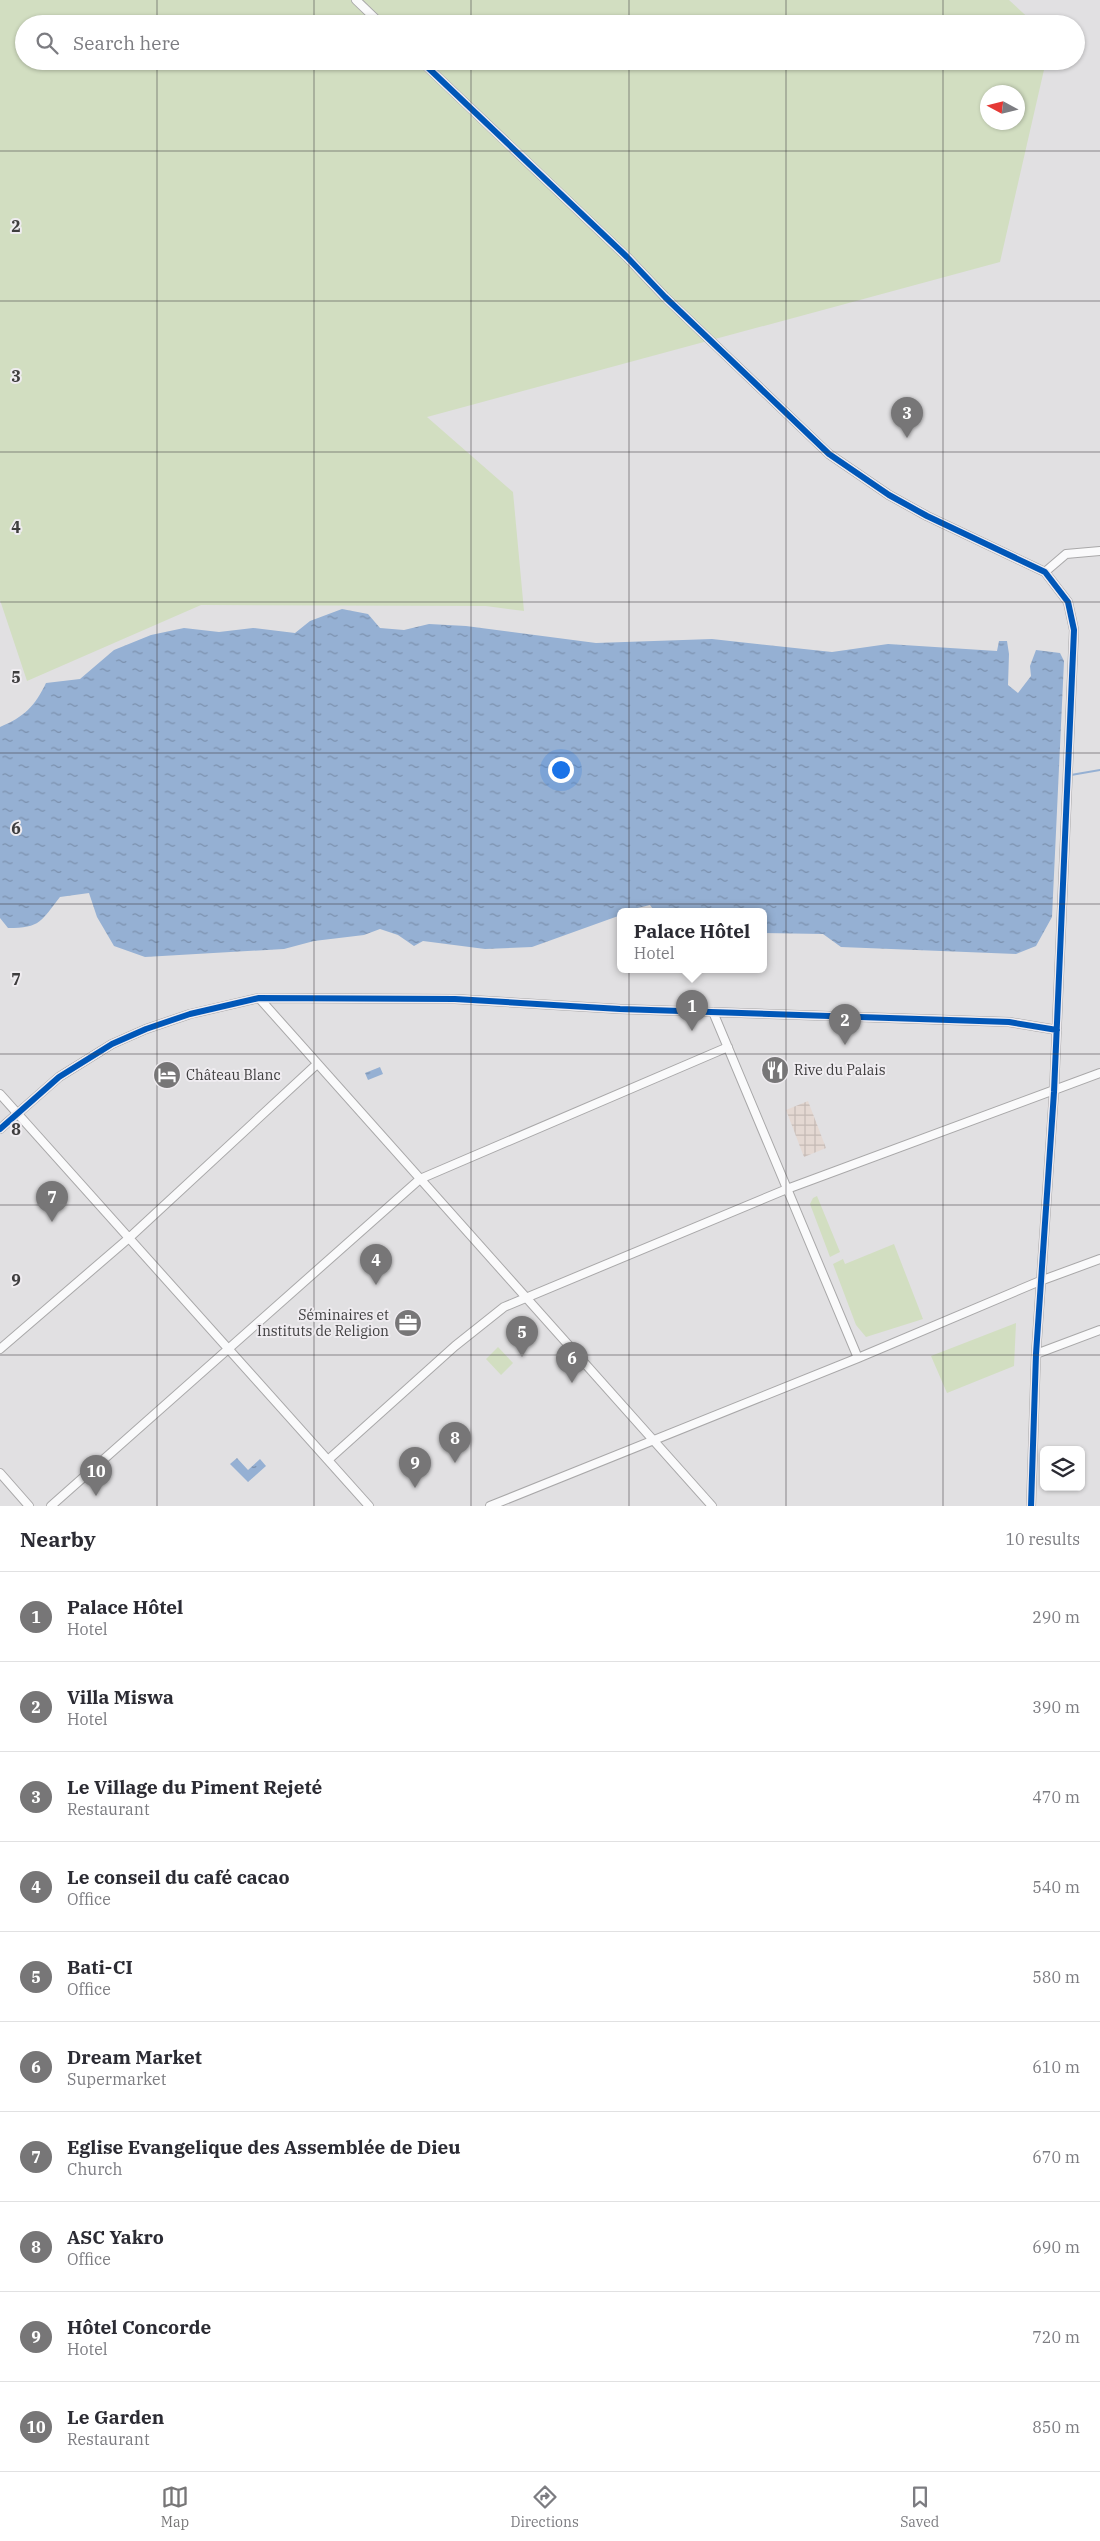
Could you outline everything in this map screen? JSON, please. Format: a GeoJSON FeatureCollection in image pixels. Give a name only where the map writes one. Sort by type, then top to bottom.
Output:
{"type":"FeatureCollection","features":[{"type":"Feature","properties":{"kind":"street"},"geometry":{"type":"LineString","coordinates":[[356,0],[372,15]]}},
{"type":"Feature","properties":{"kind":"street"},"geometry":{"type":"LineString","coordinates":[[430,70],[627,257],[665,297],[829,454],[889,496],[1046,572],[1068,602],[1074,630],[1054,1092],[1040,1280],[1031,1506]]}},
{"type":"Feature","properties":{"kind":"street"},"geometry":{"type":"LineString","coordinates":[[1046,572],[1066,554],[1100,551]]}},
{"type":"Feature","properties":{"kind":"street"},"geometry":{"type":"LineString","coordinates":[[0,1129],[58,1077],[112,1044],[146,1029],[190,1014],[259,998],[455,999],[620,1009],[1009,1022],[1057,1030]]}},
{"type":"Feature","properties":{"kind":"street"},"geometry":{"type":"LineString","coordinates":[[259,998],[712,1506]]}},
{"type":"Feature","properties":{"kind":"street"},"geometry":{"type":"LineString","coordinates":[[713,1012],[858,1358]]}},
{"type":"Feature","properties":{"kind":"street"},"geometry":{"type":"LineString","coordinates":[[51,1506],[420,1179],[728,1047]]}},
{"type":"Feature","properties":{"kind":"street"},"geometry":{"type":"LineString","coordinates":[[0,1350],[129,1238],[317,1064]]}},
{"type":"Feature","properties":{"kind":"street"},"geometry":{"type":"LineString","coordinates":[[328,1460],[469,1335],[504,1308],[787,1189],[1100,1074]]}},
{"type":"Feature","properties":{"kind":"street"},"geometry":{"type":"LineString","coordinates":[[0,1094],[227,1350],[369,1506]]}},
{"type":"Feature","properties":{"kind":"street"},"geometry":{"type":"LineString","coordinates":[[490,1506],[858,1358],[1040,1280],[1100,1259]]}},
{"type":"Feature","properties":{"kind":"street"},"geometry":{"type":"LineString","coordinates":[[1036,1354],[1100,1330]]}},
{"type":"Feature","properties":{"kind":"street"},"geometry":{"type":"LineString","coordinates":[[0,1473],[29,1506]]}},
{"type":"Feature","properties":{"kind":"shaded area"},"geometry":{"type":"Polygon","coordinates":[[[808,1101],[826,1148],[804,1157],[786,1110],[808,1101]]]}},
{"type":"Feature","properties":{"kind":"green space"},"geometry":{"type":"Polygon","coordinates":[[[0,0],[1009,0],[1025,15],[15,15],[15,70],[1044,70],[1000,262],[427,417],[513,492],[524,611],[486,606],[201,605],[27,681],[0,600],[0,0]]]}},
{"type":"Feature","properties":{"kind":"green space"},"geometry":{"type":"Polygon","coordinates":[[[817,1196],[840,1252],[830,1257],[810,1204],[813,1198],[817,1196]]]}},
{"type":"Feature","properties":{"kind":"green space"},"geometry":{"type":"Polygon","coordinates":[[[894,1244],[923,1319],[866,1337],[856,1325],[833,1264],[843,1259],[845,1264],[894,1244]]]}},
{"type":"Feature","properties":{"kind":"green space"},"geometry":{"type":"Polygon","coordinates":[[[1016,1323],[1014,1366],[947,1393],[931,1356],[1016,1323]]]}},
{"type":"Feature","properties":{"kind":"green space"},"geometry":{"type":"Polygon","coordinates":[[[498,1347],[513,1363],[501,1375],[486,1359],[498,1347]]]}},
{"type":"Feature","properties":{"kind":"water"},"geometry":{"type":"Polygon","coordinates":[[[342,609],[368,614],[380,628],[404,630],[429,624],[466,626],[596,643],[712,639],[832,652],[888,644],[997,651],[999,641],[1007,641],[1009,654],[1008,685],[1018,693],[1031,676],[1030,666],[1036,650],[1060,653],[1064,661],[1052,917],[1036,946],[1016,954],[841,947],[823,934],[767,933],[767,908],[652,908],[650,905],[638,908],[617,908],[617,916],[532,947],[485,949],[423,941],[414,946],[398,935],[380,929],[364,935],[314,941],[284,949],[145,957],[114,946],[97,917],[89,893],[60,897],[44,917],[34,925],[8,928],[0,918],[0,727],[28,710],[38,698],[46,683],[80,679],[114,650],[151,635],[184,628],[219,632],[253,628],[295,633],[310,621],[342,609]]]}},
{"type":"Feature","properties":{"kind":"water"},"geometry":{"type":"Polygon","coordinates":[[[380,1067],[383,1074],[368,1080],[365,1073],[380,1067]]]}},
{"type":"Feature","properties":{"kind":"water"},"geometry":{"type":"Polygon","coordinates":[[[237,1458],[248,1470],[260,1459],[266,1466],[248,1482],[230,1464],[237,1458]]]}},
{"type":"Feature","properties":{"kind":"waterway"},"geometry":{"type":"LineString","coordinates":[[1071,775],[1100,770]]}},
{"type":"Feature","properties":{"kind":"cycle path"},"geometry":{"type":"LineString","coordinates":[[430,70],[627,257],[665,297],[829,454],[889,495],[927,516],[1045,572],[1068,602],[1074,630],[1054,1092],[1036,1354],[1031,1506]]}},
{"type":"Feature","properties":{"kind":"cycle path"},"geometry":{"type":"LineString","coordinates":[[0,1129],[59,1077],[112,1044],[146,1029],[190,1014],[259,998],[455,999],[620,1009],[1009,1022],[1057,1030]]}},
{"type":"Feature","properties":{"kind":"place","name":"Le Village du Piment Rejeté"},"geometry":{"type":"Point","coordinates":[907,438]}},
{"type":"Feature","properties":{"kind":"place","name":"Palace Hôtel"},"geometry":{"type":"Point","coordinates":[692,1031]}},
{"type":"Feature","properties":{"kind":"place","name":"Villa Miswa"},"geometry":{"type":"Point","coordinates":[845,1045]}},
{"type":"Feature","properties":{"kind":"place","name":"Rive du Palais"},"geometry":{"type":"Point","coordinates":[775,1070]}},
{"type":"Feature","properties":{"kind":"place","name":"Château Blanc"},"geometry":{"type":"Point","coordinates":[167,1075]}},
{"type":"Feature","properties":{"kind":"place","name":"Eglise Evangelique des Assemblée de Dieu"},"geometry":{"type":"Point","coordinates":[52,1222]}},
{"type":"Feature","properties":{"kind":"place","name":"Le conseil du café cacao"},"geometry":{"type":"Point","coordinates":[376,1285]}},
{"type":"Feature","properties":{"kind":"place","name":"Séminaires et Instituts de Religion"},"geometry":{"type":"Point","coordinates":[408,1323]}},
{"type":"Feature","properties":{"kind":"place","name":"Bati-CI"},"geometry":{"type":"Point","coordinates":[522,1357]}},
{"type":"Feature","properties":{"kind":"place","name":"Dream Market"},"geometry":{"type":"Point","coordinates":[572,1383]}},
{"type":"Feature","properties":{"kind":"place","name":"ASC Yakro"},"geometry":{"type":"Point","coordinates":[455,1463]}},
{"type":"Feature","properties":{"kind":"place","name":"Hôtel Concorde"},"geometry":{"type":"Point","coordinates":[415,1488]}},
{"type":"Feature","properties":{"kind":"place","name":"Le Garden"},"geometry":{"type":"Point","coordinates":[96,1496]}}]}
